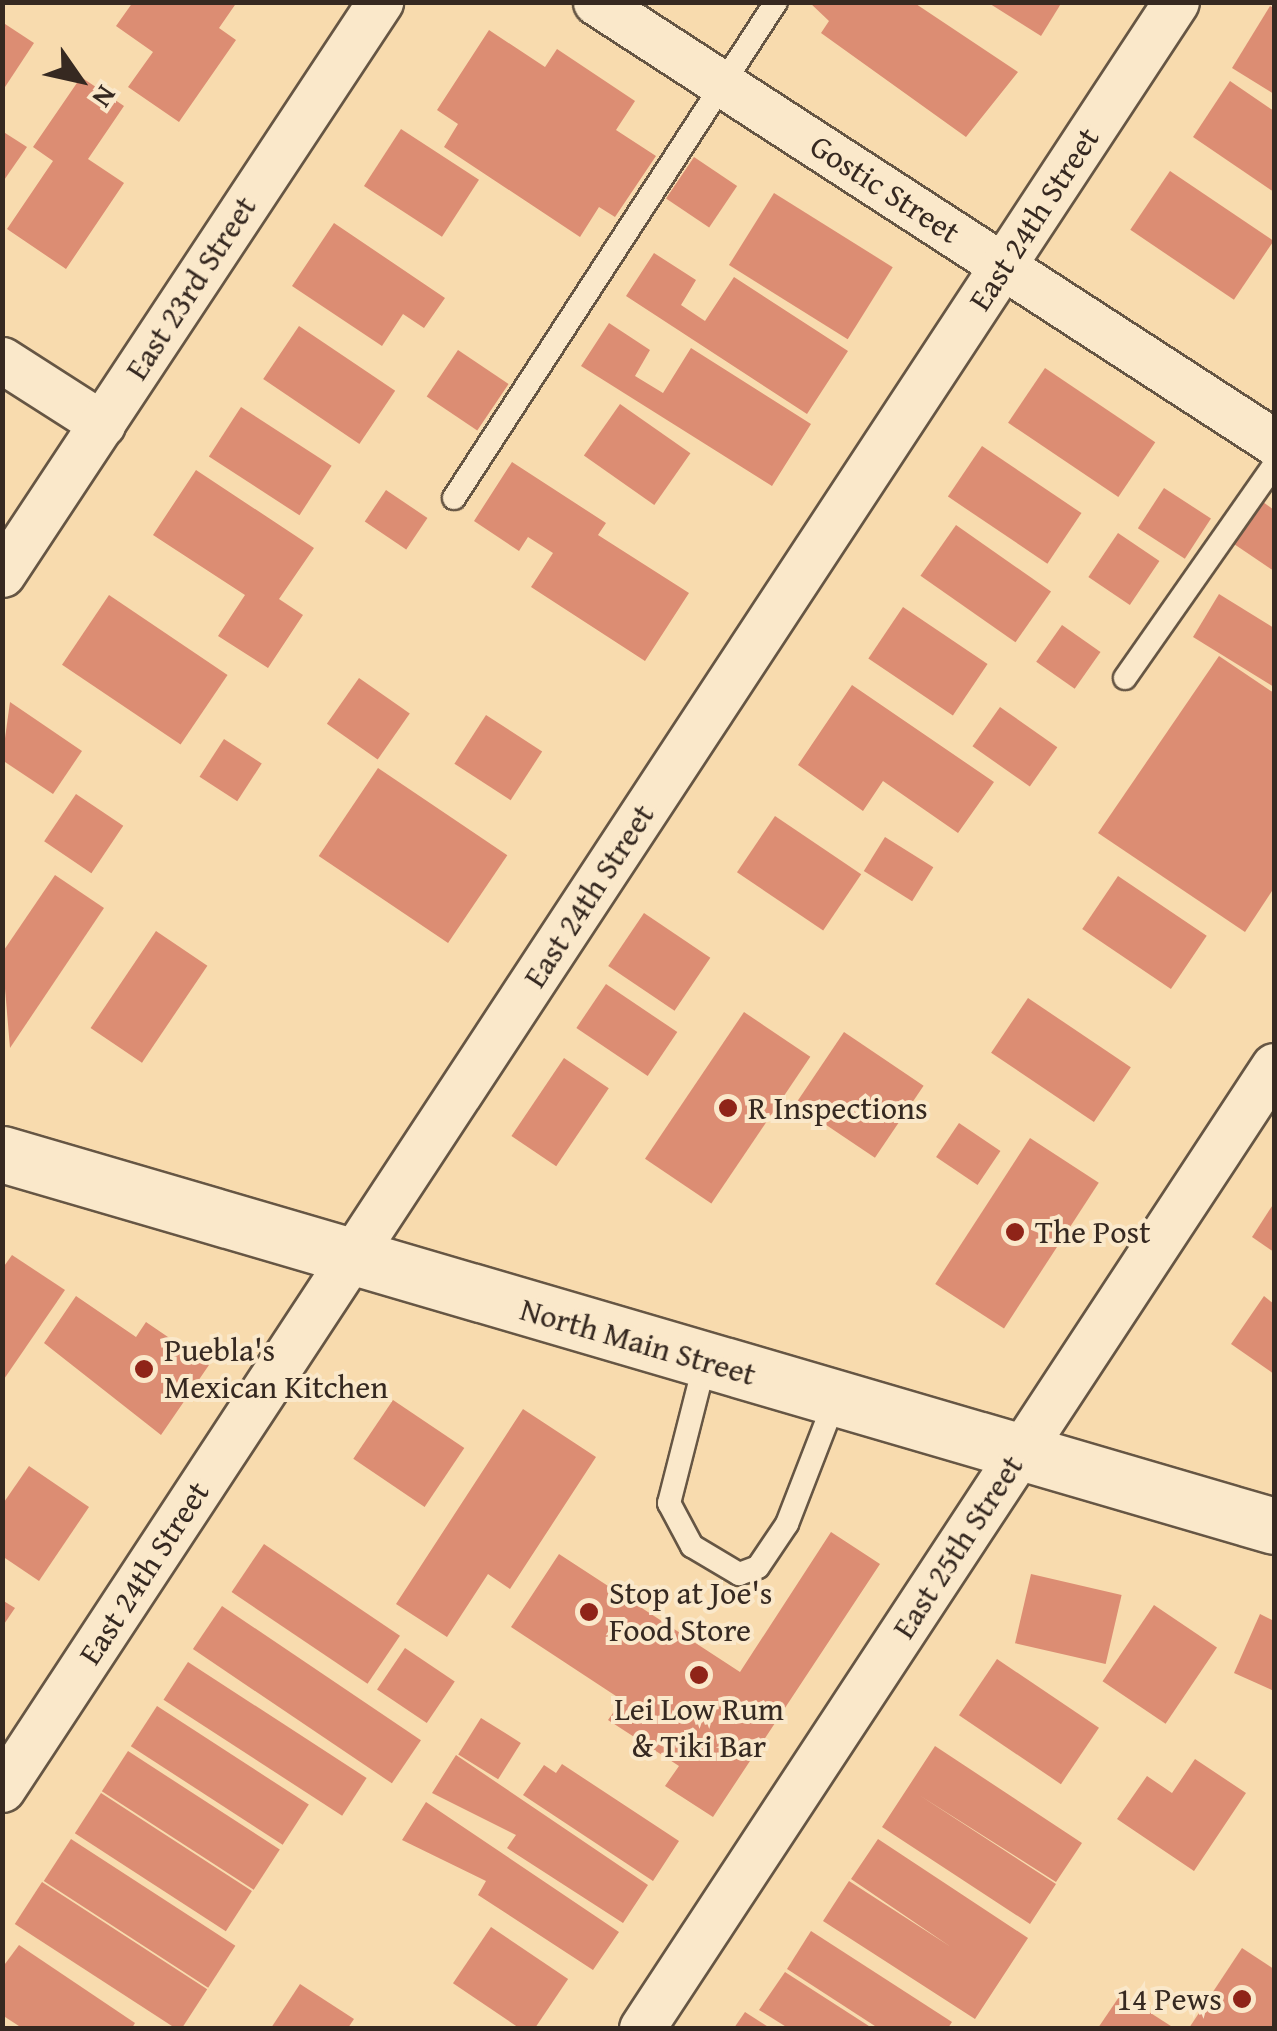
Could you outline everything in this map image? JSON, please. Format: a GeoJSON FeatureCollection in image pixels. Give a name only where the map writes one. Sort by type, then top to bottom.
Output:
{"type":"FeatureCollection","features":[{"type":"Feature","properties":{"kind":"main road","name":"North Main Street"},"geometry":{"type":"LineString","coordinates":[[2,1154],[1274,1526]]}},
{"type":"Feature","properties":{"kind":"street","name":"East 23rd Street"},"geometry":{"type":"LineString","coordinates":[[2,574],[380,2]]}},
{"type":"Feature","properties":{"kind":"street","name":"Gostic Street"},"geometry":{"type":"LineString","coordinates":[[596,2],[1274,442]]}},
{"type":"Feature","properties":{"kind":"street","name":"East 24th Street"},"geometry":{"type":"LineString","coordinates":[[2,1789],[1176,2]]}},
{"type":"Feature","properties":{"kind":"street"},"geometry":{"type":"LineString","coordinates":[[2,360],[102,424]]}},
{"type":"Feature","properties":{"kind":"street","name":"East 25th Street"},"geometry":{"type":"LineString","coordinates":[[642,2028],[1274,1066]]}},
{"type":"Feature","properties":{"kind":"lane"},"geometry":{"type":"LineString","coordinates":[[454,498],[776,2]]}},
{"type":"Feature","properties":{"kind":"lane"},"geometry":{"type":"LineString","coordinates":[[1125,678],[1274,464]]}},
{"type":"Feature","properties":{"kind":"lane"},"geometry":{"type":"LineString","coordinates":[[705,1362],[668,1503],[676,1527],[714,1565],[739,1574],[758,1567],[802,1498],[835,1400]]}},
{"type":"Feature","properties":{"kind":"building"},"geometry":{"type":"Polygon","coordinates":[[[133,2],[237,2],[219,28],[236,40],[179,122],[128,87],[153,52],[116,26],[133,2]]]}},
{"type":"Feature","properties":{"kind":"building"},"geometry":{"type":"Polygon","coordinates":[[[809,2],[913,2],[1018,72],[966,137],[821,33],[829,21],[809,2]]]}},
{"type":"Feature","properties":{"kind":"building"},"geometry":{"type":"Polygon","coordinates":[[[987,2],[1062,2],[1041,36],[987,2]]]}},
{"type":"Feature","properties":{"kind":"building"},"geometry":{"type":"Polygon","coordinates":[[[1270,6],[1274,8],[1274,94],[1232,68],[1270,6]]]}},
{"type":"Feature","properties":{"kind":"building"},"geometry":{"type":"Polygon","coordinates":[[[2,22],[34,43],[5,87],[2,85],[2,22]]]}},
{"type":"Feature","properties":{"kind":"building"},"geometry":{"type":"Polygon","coordinates":[[[489,30],[545,67],[557,49],[635,101],[616,130],[656,156],[615,217],[599,207],[580,237],[444,147],[458,124],[437,110],[489,30]]]}},
{"type":"Feature","properties":{"kind":"building"},"geometry":{"type":"Polygon","coordinates":[[[81,77],[124,106],[88,159],[124,183],[66,269],[7,229],[53,161],[33,147],[81,77]]]}},
{"type":"Feature","properties":{"kind":"building"},"geometry":{"type":"Polygon","coordinates":[[[1230,81],[1274,111],[1274,192],[1193,137],[1230,81]]]}},
{"type":"Feature","properties":{"kind":"building"},"geometry":{"type":"Polygon","coordinates":[[[401,129],[479,180],[442,237],[364,186],[401,129]]]}},
{"type":"Feature","properties":{"kind":"building"},"geometry":{"type":"Polygon","coordinates":[[[2,131],[27,147],[2,183],[2,131]]]}},
{"type":"Feature","properties":{"kind":"building"},"geometry":{"type":"Polygon","coordinates":[[[694,157],[737,186],[709,228],[666,198],[694,157]]]}},
{"type":"Feature","properties":{"kind":"building"},"geometry":{"type":"Polygon","coordinates":[[[1170,171],[1274,241],[1234,300],[1130,230],[1170,171]]]}},
{"type":"Feature","properties":{"kind":"building"},"geometry":{"type":"Polygon","coordinates":[[[774,193],[893,267],[848,339],[729,265],[774,193]]]}},
{"type":"Feature","properties":{"kind":"building"},"geometry":{"type":"Polygon","coordinates":[[[334,223],[445,298],[424,328],[403,314],[382,346],[292,286],[334,223]]]}},
{"type":"Feature","properties":{"kind":"building"},"geometry":{"type":"Polygon","coordinates":[[[654,253],[696,280],[681,305],[705,321],[734,277],[848,351],[807,414],[626,296],[654,253]]]}},
{"type":"Feature","properties":{"kind":"building"},"geometry":{"type":"Polygon","coordinates":[[[609,323],[650,350],[635,376],[663,393],[691,348],[811,424],[772,486],[581,366],[609,323]]]}},
{"type":"Feature","properties":{"kind":"building"},"geometry":{"type":"Polygon","coordinates":[[[299,326],[395,391],[359,444],[263,379],[299,326]]]}},
{"type":"Feature","properties":{"kind":"building"},"geometry":{"type":"Polygon","coordinates":[[[458,350],[509,384],[477,431],[427,396],[458,350]]]}},
{"type":"Feature","properties":{"kind":"building"},"geometry":{"type":"Polygon","coordinates":[[[1045,368],[1155,442],[1118,497],[1008,423],[1045,368]]]}},
{"type":"Feature","properties":{"kind":"building"},"geometry":{"type":"Polygon","coordinates":[[[620,404],[690,453],[654,505],[584,456],[620,404]]]}},
{"type":"Feature","properties":{"kind":"building"},"geometry":{"type":"Polygon","coordinates":[[[241,407],[332,466],[299,515],[209,456],[241,407]]]}},
{"type":"Feature","properties":{"kind":"building"},"geometry":{"type":"Polygon","coordinates":[[[982,446],[1081,513],[1047,564],[948,497],[982,446]]]}},
{"type":"Feature","properties":{"kind":"building"},"geometry":{"type":"Polygon","coordinates":[[[512,462],[606,523],[598,535],[689,593],[645,661],[531,587],[553,553],[528,537],[519,551],[474,521],[512,462]]]}},
{"type":"Feature","properties":{"kind":"building"},"geometry":{"type":"Polygon","coordinates":[[[196,470],[314,548],[279,599],[303,615],[268,668],[218,636],[245,595],[153,535],[196,470]]]}},
{"type":"Feature","properties":{"kind":"building"},"geometry":{"type":"Polygon","coordinates":[[[1164,488],[1211,518],[1185,559],[1138,528],[1164,488]]]}},
{"type":"Feature","properties":{"kind":"building"},"geometry":{"type":"Polygon","coordinates":[[[386,490],[427,518],[406,549],[365,522],[386,490]]]}},
{"type":"Feature","properties":{"kind":"building"},"geometry":{"type":"Polygon","coordinates":[[[1263,502],[1274,510],[1274,571],[1234,544],[1263,502]]]}},
{"type":"Feature","properties":{"kind":"building"},"geometry":{"type":"Polygon","coordinates":[[[956,525],[1051,592],[1015,642],[920,576],[956,525]]]}},
{"type":"Feature","properties":{"kind":"building"},"geometry":{"type":"Polygon","coordinates":[[[1118,533],[1159,561],[1130,605],[1088,577],[1118,533]]]}},
{"type":"Feature","properties":{"kind":"building"},"geometry":{"type":"Polygon","coordinates":[[[1219,594],[1274,628],[1274,687],[1193,637],[1219,594]]]}},
{"type":"Feature","properties":{"kind":"building"},"geometry":{"type":"Polygon","coordinates":[[[109,595],[228,675],[181,745],[62,665],[109,595]]]}},
{"type":"Feature","properties":{"kind":"building"},"geometry":{"type":"Polygon","coordinates":[[[903,607],[988,664],[953,715],[868,658],[903,607]]]}},
{"type":"Feature","properties":{"kind":"building"},"geometry":{"type":"Polygon","coordinates":[[[1062,625],[1101,652],[1075,689],[1036,662],[1062,625]]]}},
{"type":"Feature","properties":{"kind":"building"},"geometry":{"type":"Polygon","coordinates":[[[1219,656],[1274,693],[1274,888],[1245,932],[1098,833],[1219,656]]]}},
{"type":"Feature","properties":{"kind":"building"},"geometry":{"type":"Polygon","coordinates":[[[359,678],[410,714],[378,759],[327,724],[359,678]]]}},
{"type":"Feature","properties":{"kind":"building"},"geometry":{"type":"Polygon","coordinates":[[[852,685],[994,782],[958,833],[883,781],[863,811],[798,765],[852,685]]]}},
{"type":"Feature","properties":{"kind":"building"},"geometry":{"type":"Polygon","coordinates":[[[10,702],[82,751],[53,794],[2,760],[10,702]]]}},
{"type":"Feature","properties":{"kind":"building"},"geometry":{"type":"Polygon","coordinates":[[[1000,707],[1057,747],[1030,786],[972,746],[1000,707]]]}},
{"type":"Feature","properties":{"kind":"building"},"geometry":{"type":"Polygon","coordinates":[[[486,715],[542,751],[511,800],[454,764],[486,715]]]}},
{"type":"Feature","properties":{"kind":"building"},"geometry":{"type":"Polygon","coordinates":[[[224,739],[262,764],[237,801],[199,777],[224,739]]]}},
{"type":"Feature","properties":{"kind":"building"},"geometry":{"type":"Polygon","coordinates":[[[378,768],[507,855],[448,943],[319,856],[378,768]]]}},
{"type":"Feature","properties":{"kind":"building"},"geometry":{"type":"Polygon","coordinates":[[[76,794],[123,826],[91,873],[44,841],[76,794]]]}},
{"type":"Feature","properties":{"kind":"building"},"geometry":{"type":"Polygon","coordinates":[[[775,816],[861,874],[823,931],[737,872],[775,816]]]}},
{"type":"Feature","properties":{"kind":"building"},"geometry":{"type":"Polygon","coordinates":[[[885,837],[933,867],[912,901],[864,871],[885,837]]]}},
{"type":"Feature","properties":{"kind":"building"},"geometry":{"type":"Polygon","coordinates":[[[55,875],[104,908],[10,1048],[2,953],[55,875]]]}},
{"type":"Feature","properties":{"kind":"building"},"geometry":{"type":"Polygon","coordinates":[[[1118,876],[1207,936],[1171,989],[1082,929],[1118,876]]]}},
{"type":"Feature","properties":{"kind":"building"},"geometry":{"type":"Polygon","coordinates":[[[644,913],[710,958],[675,1011],[608,966],[644,913]]]}},
{"type":"Feature","properties":{"kind":"building"},"geometry":{"type":"Polygon","coordinates":[[[156,931],[207,966],[142,1063],[91,1028],[156,931]]]}},
{"type":"Feature","properties":{"kind":"building"},"geometry":{"type":"Polygon","coordinates":[[[606,984],[677,1032],[648,1076],[576,1028],[606,984]]]}},
{"type":"Feature","properties":{"kind":"building"},"geometry":{"type":"Polygon","coordinates":[[[1028,998],[1131,1067],[1094,1122],[991,1053],[1028,998]]]}},
{"type":"Feature","properties":{"kind":"building","name":"R Inspections"},"geometry":{"type":"Polygon","coordinates":[[[744,1012],[810,1057],[711,1203],[645,1159],[744,1012]]]}},
{"type":"Feature","properties":{"kind":"building"},"geometry":{"type":"Polygon","coordinates":[[[844,1032],[924,1086],[875,1158],[795,1104],[844,1032]]]}},
{"type":"Feature","properties":{"kind":"building"},"geometry":{"type":"Polygon","coordinates":[[[564,1058],[609,1088],[556,1166],[511,1136],[564,1058]]]}},
{"type":"Feature","properties":{"kind":"building"},"geometry":{"type":"Polygon","coordinates":[[[959,1123],[1000,1151],[978,1185],[936,1157],[959,1123]]]}},
{"type":"Feature","properties":{"kind":"building","name":"The Post"},"geometry":{"type":"Polygon","coordinates":[[[1030,1138],[1099,1183],[1004,1329],[935,1284],[1030,1138]]]}},
{"type":"Feature","properties":{"kind":"building"},"geometry":{"type":"Polygon","coordinates":[[[1274,1203],[1274,1252],[1252,1237],[1274,1203]]]}},
{"type":"Feature","properties":{"kind":"building"},"geometry":{"type":"Polygon","coordinates":[[[12,1255],[65,1290],[2,1382],[2,1269],[12,1255]]]}},
{"type":"Feature","properties":{"kind":"building","name":"Puebla's Mexican Kitchen"},"geometry":{"type":"Polygon","coordinates":[[[76,1296],[136,1337],[146,1322],[209,1365],[161,1435],[44,1343],[76,1296]]]}},
{"type":"Feature","properties":{"kind":"building"},"geometry":{"type":"Polygon","coordinates":[[[1264,1296],[1274,1304],[1274,1374],[1231,1344],[1264,1296]]]}},
{"type":"Feature","properties":{"kind":"building"},"geometry":{"type":"Polygon","coordinates":[[[393,1400],[464,1448],[425,1507],[353,1459],[393,1400]]]}},
{"type":"Feature","properties":{"kind":"building"},"geometry":{"type":"Polygon","coordinates":[[[523,1409],[596,1457],[510,1589],[488,1574],[447,1637],[396,1604],[523,1409]]]}},
{"type":"Feature","properties":{"kind":"building"},"geometry":{"type":"Polygon","coordinates":[[[29,1466],[89,1507],[39,1581],[2,1556],[2,1505],[29,1466]]]}},
{"type":"Feature","properties":{"kind":"building"},"geometry":{"type":"Polygon","coordinates":[[[831,1532],[880,1564],[713,1817],[665,1786],[679,1766],[608,1720],[622,1700],[511,1627],[559,1554],[740,1672],[831,1532]]]}},
{"type":"Feature","properties":{"kind":"building"},"geometry":{"type":"Polygon","coordinates":[[[264,1544],[400,1636],[368,1684],[232,1592],[264,1544]]]}},
{"type":"Feature","properties":{"kind":"building"},"geometry":{"type":"Polygon","coordinates":[[[1031,1574],[1122,1595],[1106,1664],[1015,1643],[1031,1574]]]}},
{"type":"Feature","properties":{"kind":"building"},"geometry":{"type":"Polygon","coordinates":[[[2,1600],[15,1608],[2,1627],[2,1600]]]}},
{"type":"Feature","properties":{"kind":"building"},"geometry":{"type":"Polygon","coordinates":[[[1154,1605],[1217,1647],[1166,1724],[1103,1681],[1154,1605]]]}},
{"type":"Feature","properties":{"kind":"building"},"geometry":{"type":"Polygon","coordinates":[[[222,1606],[421,1740],[392,1783],[193,1649],[222,1606]]]}},
{"type":"Feature","properties":{"kind":"building"},"geometry":{"type":"Polygon","coordinates":[[[1260,1614],[1274,1621],[1274,1691],[1234,1673],[1260,1614]]]}},
{"type":"Feature","properties":{"kind":"building"},"geometry":{"type":"Polygon","coordinates":[[[405,1648],[455,1682],[427,1723],[377,1689],[405,1648]]]}},
{"type":"Feature","properties":{"kind":"building"},"geometry":{"type":"Polygon","coordinates":[[[997,1659],[1099,1728],[1061,1784],[959,1715],[997,1659]]]}},
{"type":"Feature","properties":{"kind":"building"},"geometry":{"type":"Polygon","coordinates":[[[188,1662],[367,1778],[342,1816],[163,1700],[188,1662]]]}},
{"type":"Feature","properties":{"kind":"building"},"geometry":{"type":"Polygon","coordinates":[[[157,1706],[309,1805],[283,1845],[131,1746],[157,1706]]]}},
{"type":"Feature","properties":{"kind":"building"},"geometry":{"type":"Polygon","coordinates":[[[481,1718],[521,1743],[498,1779],[458,1754],[481,1718]]]}},
{"type":"Feature","properties":{"kind":"building"},"geometry":{"type":"Polygon","coordinates":[[[935,1746],[1082,1843],[1056,1882],[919,1795],[1056,1884],[1030,1924],[882,1827],[935,1746]]]}},
{"type":"Feature","properties":{"kind":"building"},"geometry":{"type":"Polygon","coordinates":[[[128,1751],[280,1850],[254,1890],[102,1791],[128,1751]]]}},
{"type":"Feature","properties":{"kind":"building"},"geometry":{"type":"Polygon","coordinates":[[[456,1755],[648,1885],[623,1923],[507,1848],[516,1835],[432,1793],[456,1755]]]}},
{"type":"Feature","properties":{"kind":"building"},"geometry":{"type":"Polygon","coordinates":[[[1195,1759],[1246,1793],[1194,1871],[1117,1819],[1147,1776],[1172,1793],[1195,1759]]]}},
{"type":"Feature","properties":{"kind":"building"},"geometry":{"type":"Polygon","coordinates":[[[562,1764],[679,1841],[653,1881],[523,1795],[544,1765],[556,1773],[562,1764]]]}},
{"type":"Feature","properties":{"kind":"building"},"geometry":{"type":"Polygon","coordinates":[[[101,1793],[252,1891],[226,1931],[75,1833],[101,1793]]]}},
{"type":"Feature","properties":{"kind":"building"},"geometry":{"type":"Polygon","coordinates":[[[426,1802],[619,1932],[593,1970],[478,1895],[486,1881],[402,1840],[426,1802]]]}},
{"type":"Feature","properties":{"kind":"building"},"geometry":{"type":"Polygon","coordinates":[[[71,1839],[235,1946],[208,1988],[44,1881],[71,1839]]]}},
{"type":"Feature","properties":{"kind":"building"},"geometry":{"type":"Polygon","coordinates":[[[878,1839],[1028,1938],[975,2019],[823,1921],[849,1881],[951,1947],[851,1879],[878,1839]]]}},
{"type":"Feature","properties":{"kind":"building"},"geometry":{"type":"Polygon","coordinates":[[[42,1882],[207,1989],[182,2028],[175,2028],[15,1924],[42,1882]]]}},
{"type":"Feature","properties":{"kind":"building"},"geometry":{"type":"Polygon","coordinates":[[[491,1927],[568,1979],[535,2028],[519,2028],[453,1983],[491,1927]]]}},
{"type":"Feature","properties":{"kind":"building"},"geometry":{"type":"Polygon","coordinates":[[[811,1931],[952,2022],[948,2028],[878,2028],[787,1969],[811,1931]]]}},
{"type":"Feature","properties":{"kind":"building"},"geometry":{"type":"Polygon","coordinates":[[[19,1945],[135,2023],[132,2028],[22,2028],[2,2015],[2,1968],[19,1945]]]}},
{"type":"Feature","properties":{"kind":"building","name":"14 Pews"},"geometry":{"type":"Polygon","coordinates":[[[1242,1948],[1274,1969],[1274,2028],[1189,2028],[1242,1948]]]}},
{"type":"Feature","properties":{"kind":"building"},"geometry":{"type":"Polygon","coordinates":[[[785,1972],[872,2028],[788,2028],[759,2010],[785,1972]]]}},
{"type":"Feature","properties":{"kind":"building"},"geometry":{"type":"Polygon","coordinates":[[[300,1984],[354,2019],[348,2028],[271,2028],[300,1984]]]}},
{"type":"Feature","properties":{"kind":"building"},"geometry":{"type":"Polygon","coordinates":[[[1121,1994],[1174,2028],[1098,2028],[1121,1994]]]}},
{"type":"Feature","properties":{"kind":"building"},"geometry":{"type":"Polygon","coordinates":[[[745,2012],[770,2028],[734,2028],[745,2012]]]}},
{"type":"Feature","properties":{"kind":"place","name":"R Inspections"},"geometry":{"type":"Point","coordinates":[728,1108]}},
{"type":"Feature","properties":{"kind":"place","name":"The Post"},"geometry":{"type":"Point","coordinates":[1015,1232]}},
{"type":"Feature","properties":{"kind":"place","name":"Puebla's Mexican Kitchen"},"geometry":{"type":"Point","coordinates":[144,1369]}},
{"type":"Feature","properties":{"kind":"place","name":"Stop at Joe's Food Store"},"geometry":{"type":"Point","coordinates":[589,1612]}},
{"type":"Feature","properties":{"kind":"place","name":"Lei Low Rum & Tiki Bar"},"geometry":{"type":"Point","coordinates":[699,1675]}},
{"type":"Feature","properties":{"kind":"place","name":"14 Pews"},"geometry":{"type":"Point","coordinates":[1242,1999]}}]}
